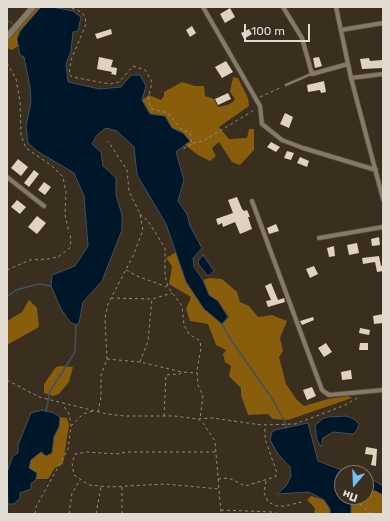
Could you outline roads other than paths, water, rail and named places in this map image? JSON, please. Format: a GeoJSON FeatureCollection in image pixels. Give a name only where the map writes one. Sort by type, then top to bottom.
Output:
{"type":"FeatureCollection","features":[{"type":"Feature","properties":{"kind":"street"},"geometry":{"type":"LineString","coordinates":[[7,37],[33,7]]}},
{"type":"Feature","properties":{"kind":"street"},"geometry":{"type":"LineString","coordinates":[[203,7],[260,106],[262,124],[282,140],[303,148],[376,170]]}},
{"type":"Feature","properties":{"kind":"street"},"geometry":{"type":"LineString","coordinates":[[283,7],[302,38],[312,74],[348,64]]}},
{"type":"Feature","properties":{"kind":"street"},"geometry":{"type":"LineString","coordinates":[[336,7],[351,78],[383,199]]}},
{"type":"Feature","properties":{"kind":"street"},"geometry":{"type":"LineString","coordinates":[[341,30],[383,23]]}},
{"type":"Feature","properties":{"kind":"street"},"geometry":{"type":"LineString","coordinates":[[351,78],[383,74]]}},
{"type":"Feature","properties":{"kind":"street"},"geometry":{"type":"LineString","coordinates":[[7,177],[44,206]]}},
{"type":"Feature","properties":{"kind":"street"},"geometry":{"type":"LineString","coordinates":[[252,201],[322,390],[329,395],[383,390]]}},
{"type":"Feature","properties":{"kind":"street"},"geometry":{"type":"LineString","coordinates":[[319,238],[383,227]]}},
{"type":"Feature","properties":{"kind":"lane"},"geometry":{"type":"LineString","coordinates":[[286,85],[312,74]]}},
{"type":"Feature","properties":{"kind":"water"},"geometry":{"type":"Polygon","coordinates":[[[41,7],[52,7],[73,11],[81,17],[78,31],[73,32],[71,51],[66,64],[68,82],[100,89],[121,87],[131,75],[140,75],[146,86],[142,100],[150,114],[165,116],[172,128],[183,133],[190,141],[176,152],[184,180],[178,201],[187,214],[190,226],[202,248],[193,258],[194,267],[203,280],[209,295],[218,301],[228,317],[222,324],[204,309],[186,282],[166,224],[137,175],[134,147],[117,131],[106,128],[97,135],[92,144],[101,152],[103,166],[116,178],[116,195],[122,215],[122,230],[102,281],[83,302],[79,323],[76,325],[70,322],[61,309],[51,286],[52,275],[75,266],[88,246],[84,196],[74,173],[37,151],[28,143],[26,126],[31,102],[30,87],[24,57],[20,55],[17,39],[20,31],[41,7]]]}},
{"type":"Feature","properties":{"kind":"water"},"geometry":{"type":"Polygon","coordinates":[[[203,255],[214,271],[208,276],[199,265],[198,261],[203,255]]]}},
{"type":"Feature","properties":{"kind":"water"},"geometry":{"type":"Polygon","coordinates":[[[42,410],[54,413],[60,417],[59,427],[54,437],[52,453],[46,456],[41,452],[31,460],[29,468],[37,473],[36,479],[31,484],[31,489],[20,493],[20,498],[14,504],[8,504],[7,472],[13,456],[18,453],[18,445],[31,413],[42,410]]]}},
{"type":"Feature","properties":{"kind":"water"},"geometry":{"type":"Polygon","coordinates":[[[346,416],[354,419],[359,424],[357,430],[353,434],[333,432],[323,438],[321,447],[317,440],[315,426],[322,419],[328,417],[346,416]]]}},
{"type":"Feature","properties":{"kind":"water"},"geometry":{"type":"Polygon","coordinates":[[[308,423],[318,461],[334,467],[334,505],[351,505],[351,514],[330,514],[330,509],[324,500],[309,492],[277,494],[286,486],[291,476],[290,467],[278,454],[270,440],[272,432],[275,430],[308,423]]]}},
{"type":"Feature","properties":{"kind":"water"},"geometry":{"type":"Polygon","coordinates":[[[374,481],[383,486],[383,495],[374,491],[374,481]]]}},
{"type":"Feature","properties":{"kind":"waterway"},"geometry":{"type":"LineString","coordinates":[[7,20],[13,24]]}},
{"type":"Feature","properties":{"kind":"waterway"},"geometry":{"type":"LineString","coordinates":[[7,297],[16,290],[39,284],[51,286]]}},
{"type":"Feature","properties":{"kind":"waterway"},"geometry":{"type":"LineString","coordinates":[[222,324],[231,340],[273,400],[286,424],[286,428]]}},
{"type":"Feature","properties":{"kind":"waterway"},"geometry":{"type":"LineString","coordinates":[[46,411],[50,391],[75,352],[76,325]]}}]}
